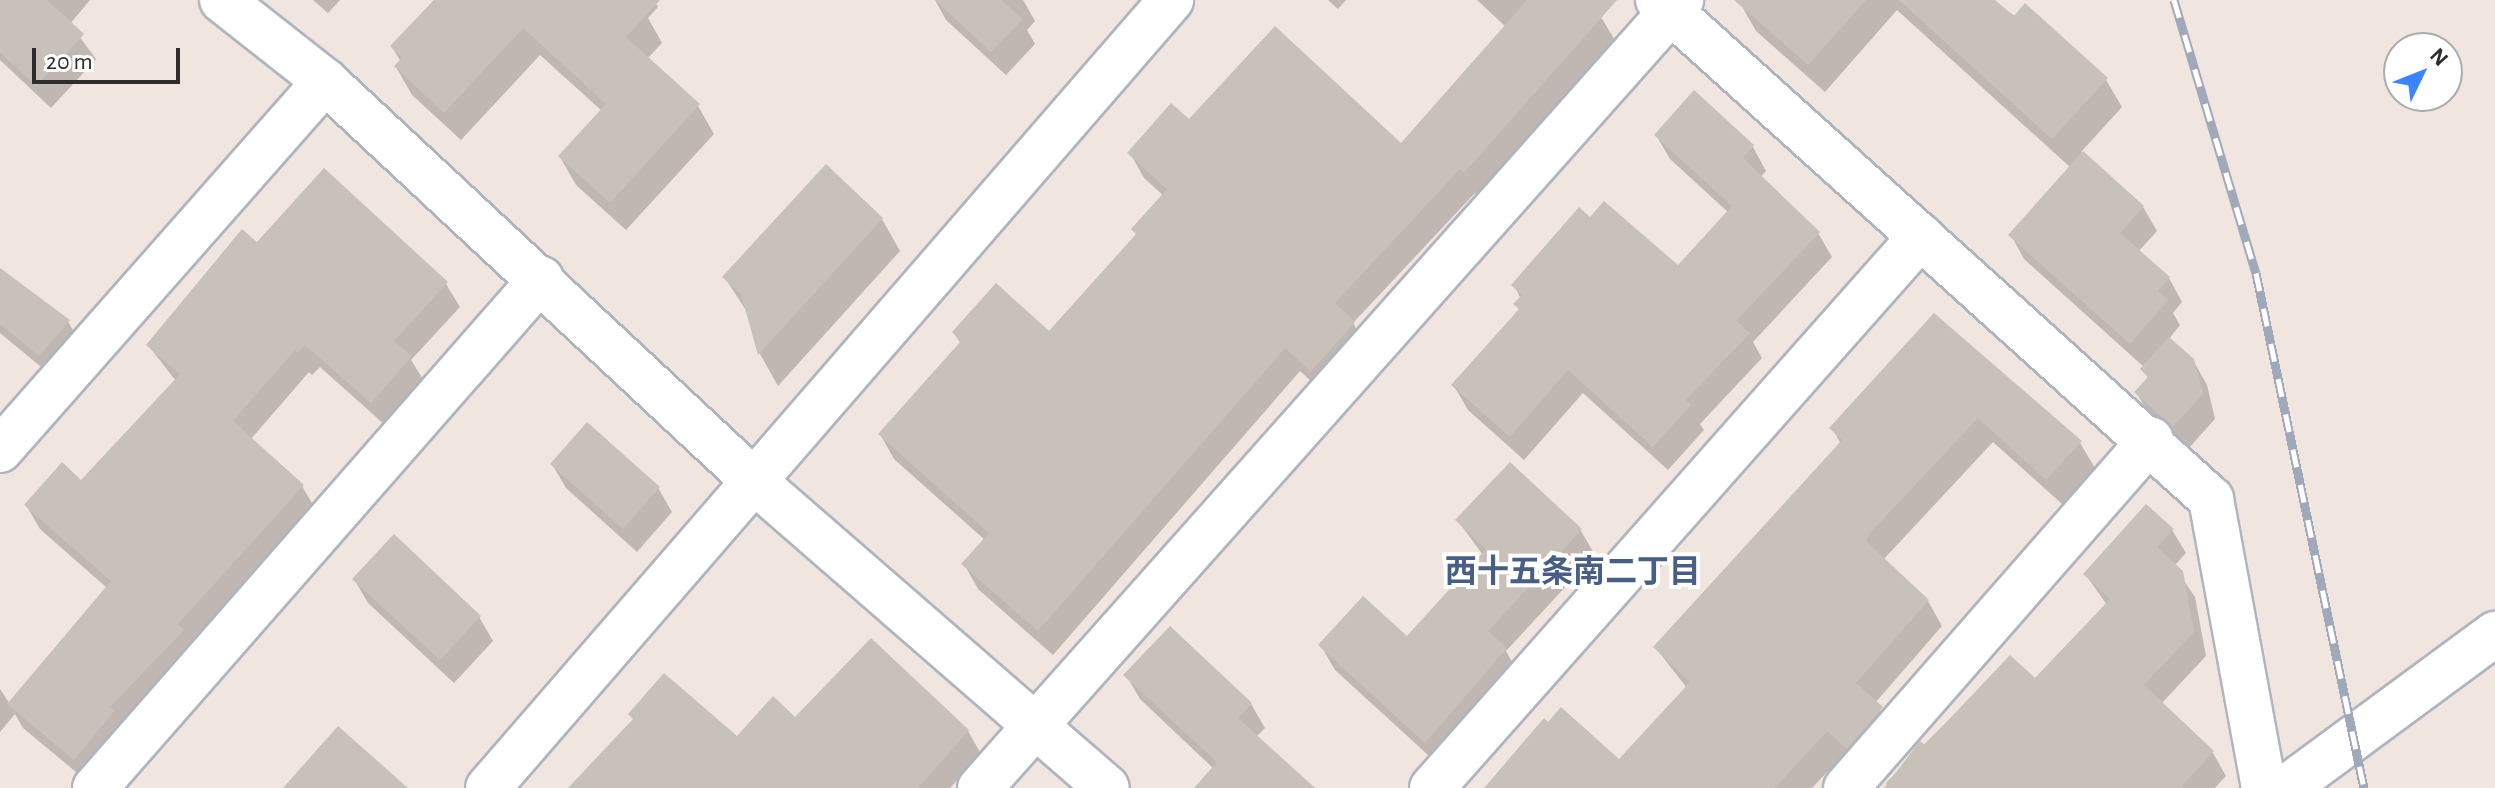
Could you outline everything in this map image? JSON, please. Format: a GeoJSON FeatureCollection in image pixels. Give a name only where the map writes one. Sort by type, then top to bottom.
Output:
{"type":"FeatureCollection","features":[{"type":"Feature","properties":{"kind":"street"},"geometry":{"type":"LineString","coordinates":[[222,0],[325,81],[541,279],[755,482],[1107,788]]}},
{"type":"Feature","properties":{"kind":"street"},"geometry":{"type":"LineString","coordinates":[[488,788],[1171,0]]}},
{"type":"Feature","properties":{"kind":"street"},"geometry":{"type":"LineString","coordinates":[[980,788],[1670,4],[1921,236],[2151,440],[2211,499],[2264,788]]}},
{"type":"Feature","properties":{"kind":"street"},"geometry":{"type":"LineString","coordinates":[[0,450],[325,81]]}},
{"type":"Feature","properties":{"kind":"street"},"geometry":{"type":"LineString","coordinates":[[1432,788],[1921,236]]}},
{"type":"Feature","properties":{"kind":"street"},"geometry":{"type":"LineString","coordinates":[[95,788],[541,279]]}},
{"type":"Feature","properties":{"kind":"street"},"geometry":{"type":"LineString","coordinates":[[1846,788],[2151,440]]}},
{"type":"Feature","properties":{"kind":"street"},"geometry":{"type":"LineString","coordinates":[[2286,788],[2495,634]]}},
{"type":"Feature","properties":{"kind":"building"},"geometry":{"type":"Polygon","coordinates":[[[0,0],[47,0],[84,34],[36,86],[0,52],[0,0]]]}},
{"type":"Feature","properties":{"kind":"building"},"geometry":{"type":"Polygon","coordinates":[[[434,0],[660,0],[626,37],[700,104],[610,203],[558,156],[606,104],[523,28],[444,113],[394,66],[402,58],[390,46],[434,0]]]}},
{"type":"Feature","properties":{"kind":"building"},"geometry":{"type":"Polygon","coordinates":[[[935,0],[1001,0],[1023,19],[991,52],[935,0]]]}},
{"type":"Feature","properties":{"kind":"building"},"geometry":{"type":"Polygon","coordinates":[[[1527,0],[1617,0],[1464,173],[1460,169],[1335,303],[1355,322],[1311,371],[1285,348],[1038,631],[961,564],[989,533],[878,434],[961,341],[952,332],[996,283],[1049,331],[1136,234],[1131,229],[1167,189],[1127,153],[1171,103],[1189,119],[1275,26],[1401,143],[1527,0]]]}},
{"type":"Feature","properties":{"kind":"building"},"geometry":{"type":"Polygon","coordinates":[[[1734,0],[1866,0],[1808,65],[1734,0]]]}},
{"type":"Feature","properties":{"kind":"building"},"geometry":{"type":"Polygon","coordinates":[[[1899,0],[1995,0],[2014,16],[2025,3],[2108,78],[2052,139],[1899,0]]]}},
{"type":"Feature","properties":{"kind":"building"},"geometry":{"type":"Polygon","coordinates":[[[1694,90],[1754,145],[1743,158],[1820,232],[1736,321],[1750,333],[1686,400],[1691,405],[1653,447],[1568,370],[1510,437],[1451,385],[1519,309],[1513,304],[1522,295],[1511,285],[1579,207],[1590,217],[1604,201],[1678,265],[1732,206],[1654,135],[1694,90]]]}},
{"type":"Feature","properties":{"kind":"building"},"geometry":{"type":"Polygon","coordinates":[[[2083,151],[2144,206],[2120,233],[2170,277],[2158,291],[2168,300],[2130,344],[2008,235],[2083,151]]]}},
{"type":"Feature","properties":{"kind":"building"},"geometry":{"type":"Polygon","coordinates":[[[826,164],[883,218],[758,355],[741,294],[722,277],[826,164]]]}},
{"type":"Feature","properties":{"kind":"building"},"geometry":{"type":"Polygon","coordinates":[[[324,168],[448,282],[394,341],[412,356],[371,403],[305,345],[298,353],[295,350],[233,421],[304,485],[178,624],[184,630],[110,707],[115,710],[74,760],[7,704],[111,581],[24,505],[62,462],[81,480],[180,374],[146,345],[242,229],[257,242],[324,168]]]}},
{"type":"Feature","properties":{"kind":"building"},"geometry":{"type":"Polygon","coordinates":[[[0,268],[70,320],[39,356],[0,324],[0,268]]]}},
{"type":"Feature","properties":{"kind":"building"},"geometry":{"type":"Polygon","coordinates":[[[1934,313],[2082,441],[2046,480],[1978,418],[1870,533],[1866,541],[1929,600],[1856,683],[1883,707],[1847,749],[1827,731],[1775,788],[1484,788],[1544,718],[1548,722],[1561,707],[1619,759],[1690,682],[1653,647],[1842,440],[1829,428],[1934,313]]]}},
{"type":"Feature","properties":{"kind":"building"},"geometry":{"type":"Polygon","coordinates":[[[2169,337],[2194,359],[2203,394],[2173,427],[2134,392],[2148,377],[2140,369],[2169,337]]]}},
{"type":"Feature","properties":{"kind":"building"},"geometry":{"type":"Polygon","coordinates":[[[587,422],[660,487],[623,529],[550,464],[587,422]]]}},
{"type":"Feature","properties":{"kind":"building"},"geometry":{"type":"Polygon","coordinates":[[[1510,462],[1582,529],[1488,631],[1507,648],[1425,743],[1318,645],[1363,596],[1407,636],[1486,549],[1455,520],[1510,462]]]}},
{"type":"Feature","properties":{"kind":"building"},"geometry":{"type":"Polygon","coordinates":[[[2146,504],[2174,529],[2157,547],[2183,571],[2194,632],[2144,685],[2214,751],[2180,788],[1884,788],[1920,741],[1925,745],[2010,655],[2035,678],[2110,599],[2083,574],[2146,504]]]}},
{"type":"Feature","properties":{"kind":"building"},"geometry":{"type":"Polygon","coordinates":[[[394,534],[481,616],[440,660],[352,579],[394,534]]]}},
{"type":"Feature","properties":{"kind":"building"},"geometry":{"type":"Polygon","coordinates":[[[1170,626],[1252,703],[1238,718],[1315,788],[1194,788],[1217,762],[1123,675],[1170,626]]]}},
{"type":"Feature","properties":{"kind":"building"},"geometry":{"type":"Polygon","coordinates":[[[871,638],[969,730],[918,788],[568,788],[633,719],[628,714],[664,673],[737,736],[773,696],[795,717],[871,638]]]}},
{"type":"Feature","properties":{"kind":"building"},"geometry":{"type":"Polygon","coordinates":[[[338,726],[408,788],[283,788],[338,726]]]}},
{"type":"Feature","properties":{"kind":"railway"},"geometry":{"type":"LineString","coordinates":[[2174,0],[2256,273],[2364,788]]}},
{"type":"Feature","properties":{"kind":"district","name":"西十五条南二丁目"},"geometry":{"type":"Point","coordinates":[1573,572]}}]}
